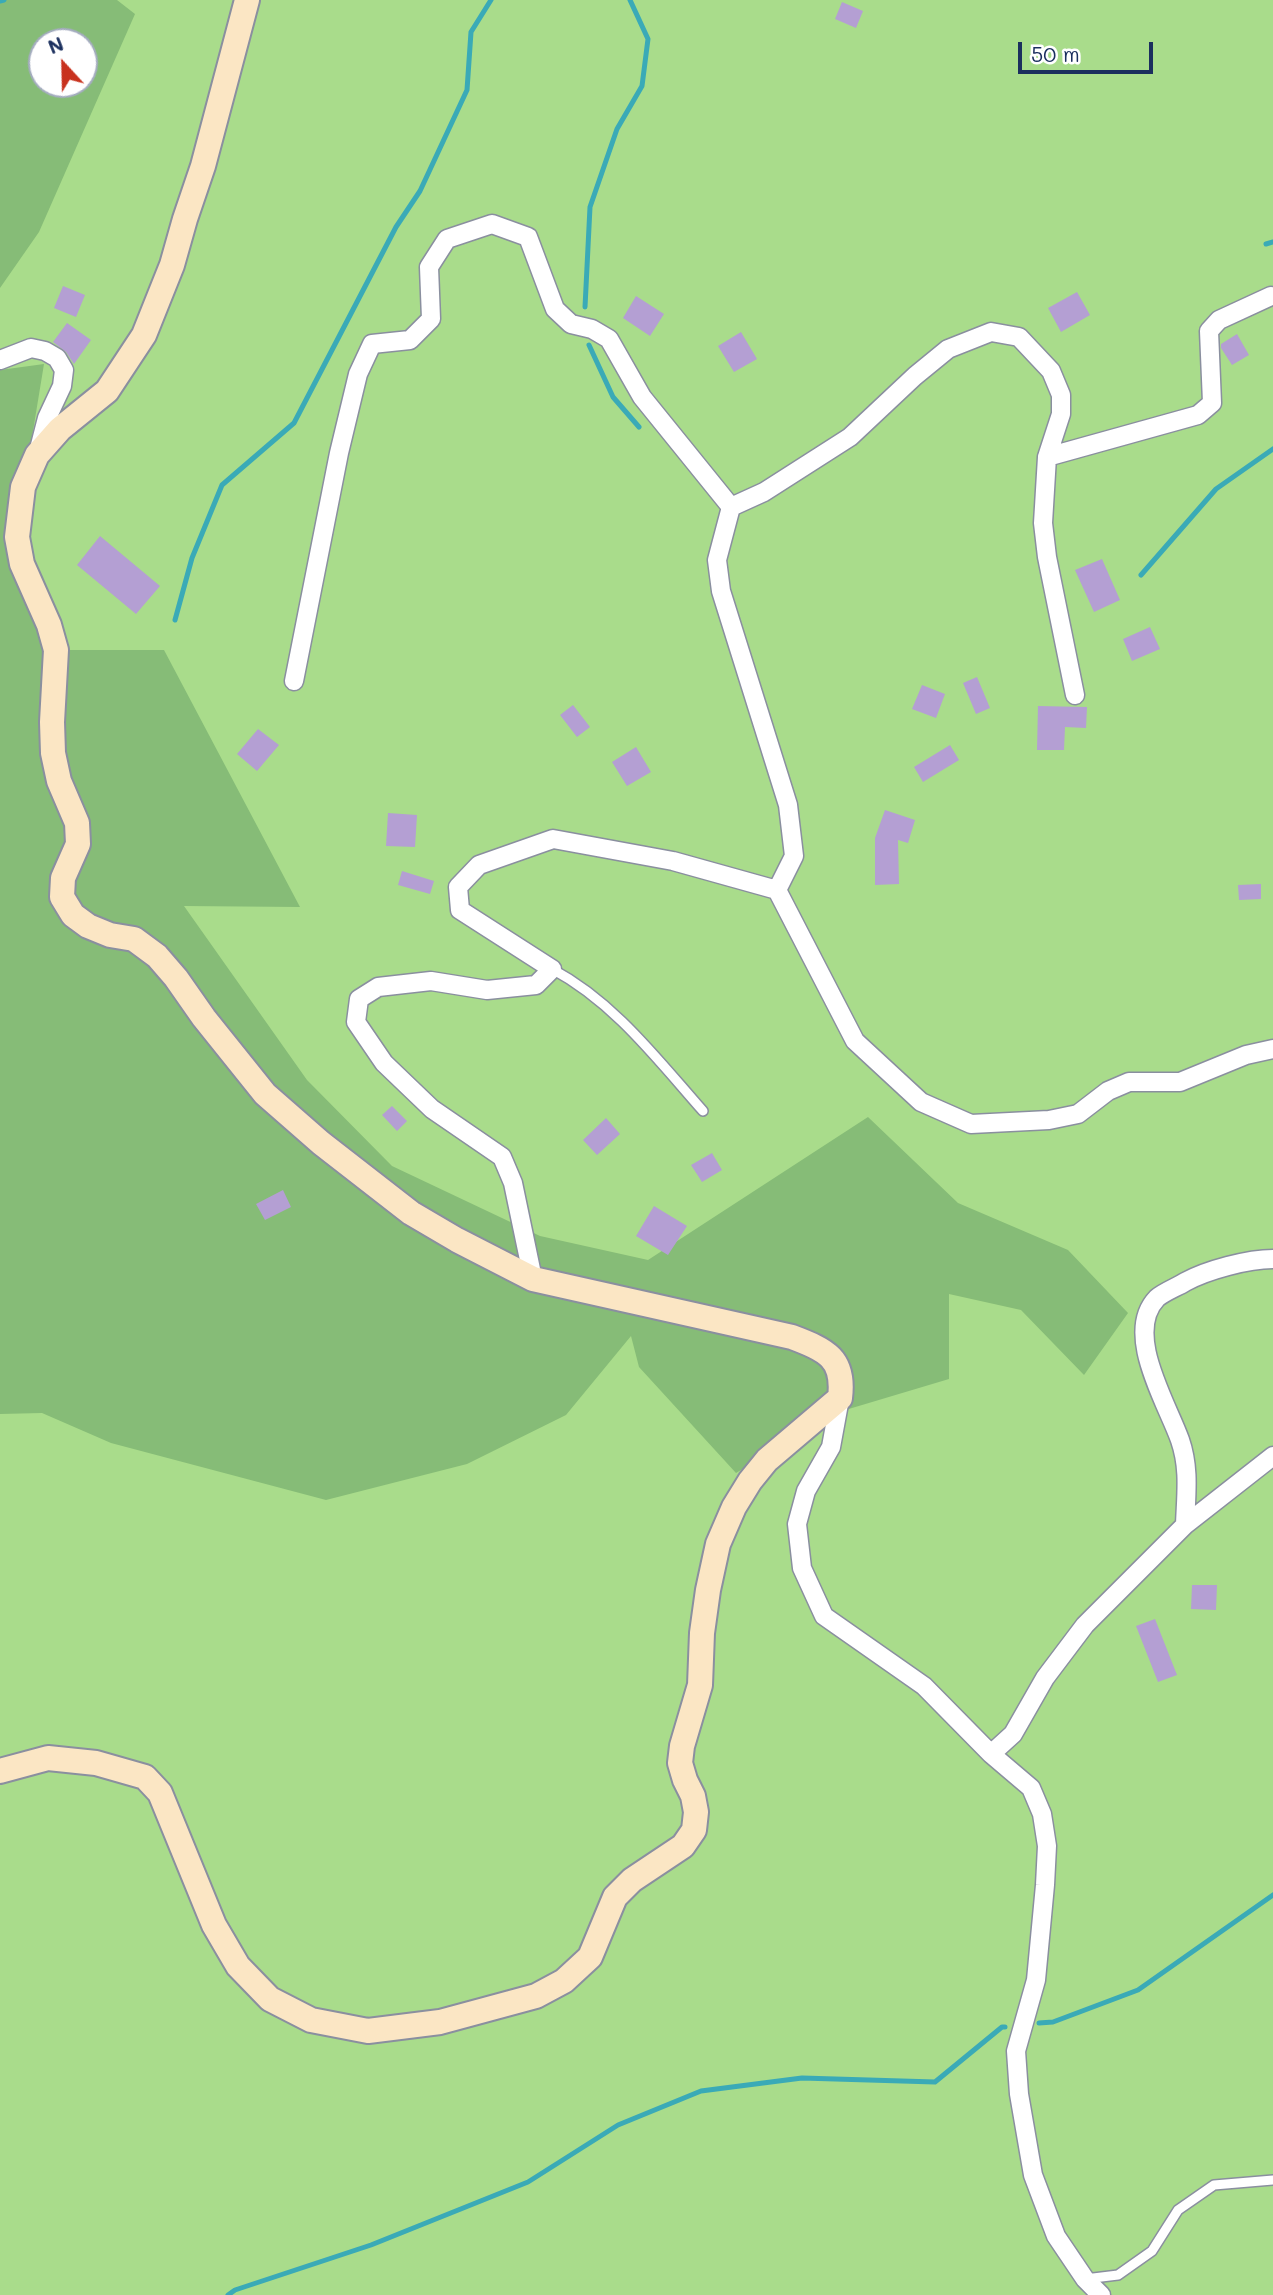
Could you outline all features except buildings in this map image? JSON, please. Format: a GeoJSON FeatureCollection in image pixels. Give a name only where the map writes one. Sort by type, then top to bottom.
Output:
{"type":"FeatureCollection","features":[{"type":"Feature","properties":{"kind":"street"},"geometry":{"type":"LineString","coordinates":[[37,455],[60,429],[107,391],[144,335],[172,265],[203,166],[247,0]]}},
{"type":"Feature","properties":{"kind":"street"},"geometry":{"type":"LineString","coordinates":[[294,681],[339,453],[358,374],[372,344],[410,340],[431,319],[429,267],[447,239],[492,224],[528,237],[555,309],[571,324],[592,329],[609,339],[642,397],[731,507]]}},
{"type":"Feature","properties":{"kind":"street"},"geometry":{"type":"LineString","coordinates":[[1047,457],[1198,415],[1212,403],[1209,331],[1219,320],[1271,296]]}},
{"type":"Feature","properties":{"kind":"street"},"geometry":{"type":"LineString","coordinates":[[731,507],[764,492],[850,437],[948,349],[991,332],[1019,337],[1051,371],[1060,395],[1061,414],[1047,457],[1043,523],[1074,695]]}},
{"type":"Feature","properties":{"kind":"street"},"geometry":{"type":"LineString","coordinates":[[0,360],[31,348],[46,351],[57,358],[64,370],[62,386],[47,418],[37,455],[23,487],[18,537],[22,564],[49,625],[56,650],[53,753],[59,781],[77,823],[78,844],[63,878],[62,897],[73,915],[88,926],[110,935],[134,939],[157,956],[265,1094],[321,1143],[411,1213],[457,1240],[533,1279],[792,1337],[824,1349],[835,1361],[842,1384],[831,1447],[806,1491],[797,1524],[802,1567],[824,1615],[924,1686],[991,1754],[1031,1788],[1042,1814],[1047,1846],[1044,1897],[1036,1980],[1016,2051],[1019,2094],[1033,2175],[1056,2236],[1086,2279],[1101,2295]]}},
{"type":"Feature","properties":{"kind":"street"},"geometry":{"type":"LineString","coordinates":[[731,507],[717,560],[721,591],[789,805],[794,856],[777,890]]}},
{"type":"Feature","properties":{"kind":"street"},"geometry":{"type":"LineString","coordinates":[[533,1279],[513,1183],[502,1157],[432,1109],[384,1063],[356,1021],[359,999],[378,987],[431,981],[487,990],[536,985],[552,969],[460,910],[458,887],[479,865],[553,839],[673,861],[777,890],[855,1041],[921,1102],[971,1124],[1049,1120],[1078,1114],[1108,1091],[1129,1082],[1180,1082],[1246,1055],[1273,1049]]}},
{"type":"Feature","properties":{"kind":"street"},"geometry":{"type":"LineString","coordinates":[[1185,1525],[1188,1470],[1180,1440],[1159,1391],[1146,1349],[1144,1321],[1157,1298],[1196,1276],[1260,1259],[1273,1259]]}},
{"type":"Feature","properties":{"kind":"street"},"geometry":{"type":"LineString","coordinates":[[0,1771],[48,1758],[96,1763],[145,1777],[160,1793],[214,1925],[238,1966],[270,1999],[311,2020],[369,2031],[440,2021],[536,1996],[564,1981],[590,1957],[615,1897],[632,1880],[683,1846],[694,1830],[696,1812],[693,1796],[680,1763],[682,1746],[701,1685],[702,1633],[718,1544],[734,1507],[767,1460],[840,1398]]}},
{"type":"Feature","properties":{"kind":"street"},"geometry":{"type":"LineString","coordinates":[[991,1754],[1013,1734],[1045,1678],[1085,1625],[1185,1525],[1273,1455]]}},
{"type":"Feature","properties":{"kind":"lane"},"geometry":{"type":"LineString","coordinates":[[552,969],[578,983],[629,1027],[703,1111]]}},
{"type":"Feature","properties":{"kind":"lane"},"geometry":{"type":"LineString","coordinates":[[1086,2279],[1118,2275],[1152,2251],[1178,2210],[1214,2185],[1273,2180]]}},
{"type":"Feature","properties":{"kind":"green space"},"geometry":{"type":"Polygon","coordinates":[[[0,0],[1273,0],[1273,2295],[0,2295],[0,0]]]}},
{"type":"Feature","properties":{"kind":"green space"},"geometry":{"type":"Polygon","coordinates":[[[0,0],[117,0],[135,14],[39,232],[0,288],[0,0]]]}},
{"type":"Feature","properties":{"kind":"green space"},"geometry":{"type":"Polygon","coordinates":[[[44,364],[19,516],[56,650],[164,650],[300,907],[184,906],[307,1080],[392,1166],[540,1236],[648,1260],[868,1117],[958,1203],[1068,1250],[1128,1313],[1084,1375],[1021,1310],[949,1294],[949,1379],[832,1414],[736,1473],[639,1367],[631,1336],[566,1415],[467,1464],[326,1500],[111,1443],[42,1413],[0,1414],[0,370],[44,364]]]}},
{"type":"Feature","properties":{"kind":"waterway"},"geometry":{"type":"LineString","coordinates":[[0,1],[4,0]]}},
{"type":"Feature","properties":{"kind":"waterway"},"geometry":{"type":"LineString","coordinates":[[175,620],[192,558],[222,485],[294,423],[396,227],[420,191],[467,90],[471,32],[491,0]]}},
{"type":"Feature","properties":{"kind":"waterway"},"geometry":{"type":"LineString","coordinates":[[585,307],[590,207],[617,129],[642,86],[648,39],[630,0]]}},
{"type":"Feature","properties":{"kind":"waterway"},"geometry":{"type":"LineString","coordinates":[[1266,244],[1273,242]]}},
{"type":"Feature","properties":{"kind":"waterway"},"geometry":{"type":"LineString","coordinates":[[589,345],[613,397],[639,427]]}},
{"type":"Feature","properties":{"kind":"waterway"},"geometry":{"type":"LineString","coordinates":[[1141,575],[1216,489],[1273,449]]}},
{"type":"Feature","properties":{"kind":"waterway"},"geometry":{"type":"LineString","coordinates":[[1039,2023],[1053,2022],[1138,1990],[1273,1895]]}},
{"type":"Feature","properties":{"kind":"waterway"},"geometry":{"type":"LineString","coordinates":[[228,2295],[235,2290],[371,2245],[528,2182],[618,2125],[701,2091],[802,2078],[935,2082],[1005,2027]]}}]}
